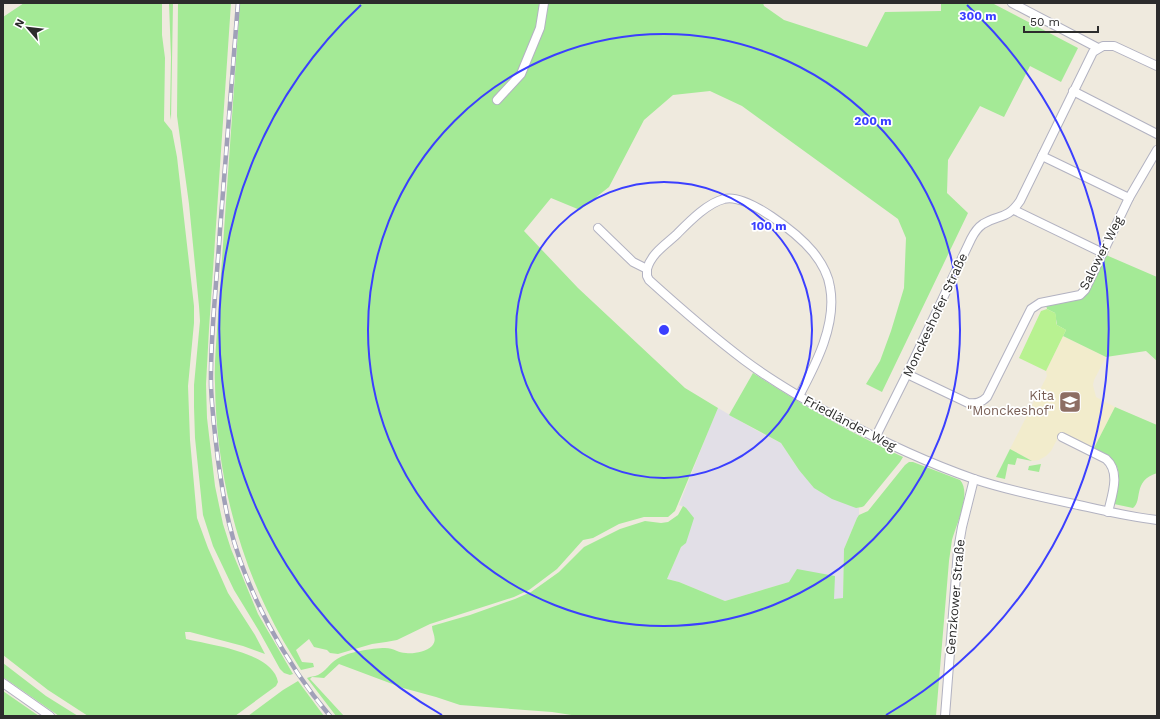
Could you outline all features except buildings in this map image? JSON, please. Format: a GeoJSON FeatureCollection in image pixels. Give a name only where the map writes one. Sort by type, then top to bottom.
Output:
{"type":"FeatureCollection","features":[{"type":"Feature","properties":{"kind":"street"},"geometry":{"type":"LineString","coordinates":[[497,100],[521,74],[540,28],[544,3]]}},
{"type":"Feature","properties":{"kind":"street"},"geometry":{"type":"LineString","coordinates":[[1012,3],[1098,48]]}},
{"type":"Feature","properties":{"kind":"street"},"geometry":{"type":"LineString","coordinates":[[1103,253],[1014,210],[1020,201],[1089,58],[1098,48],[1108,45],[1114,46],[1157,66]]}},
{"type":"Feature","properties":{"kind":"street"},"geometry":{"type":"LineString","coordinates":[[1073,91],[1157,134]]}},
{"type":"Feature","properties":{"kind":"street","name":"Salower Weg"},"geometry":{"type":"LineString","coordinates":[[907,374],[968,403],[975,404],[982,402],[987,397],[1031,309],[1040,303],[1083,293],[1129,198],[1157,150]]}},
{"type":"Feature","properties":{"kind":"street"},"geometry":{"type":"LineString","coordinates":[[1042,156],[1129,198]]}},
{"type":"Feature","properties":{"kind":"street"},"geometry":{"type":"LineString","coordinates":[[646,269],[652,258],[694,218],[714,203],[724,199],[733,198],[742,200],[783,224],[812,251],[827,274],[830,287],[830,312],[828,326],[815,363],[799,396]]}},
{"type":"Feature","properties":{"kind":"street","name":"Monckeshofer Straße"},"geometry":{"type":"LineString","coordinates":[[876,438],[977,229],[984,224],[1014,210]]}},
{"type":"Feature","properties":{"kind":"street","name":"Friedländer Weg"},"geometry":{"type":"LineString","coordinates":[[598,228],[633,262],[646,269],[649,280],[689,316],[745,361],[799,396],[876,438],[974,479],[1034,496],[1108,512],[1157,520]]}},
{"type":"Feature","properties":{"kind":"street"},"geometry":{"type":"LineString","coordinates":[[1062,437],[1106,459],[1111,464],[1115,477],[1108,512]]}},
{"type":"Feature","properties":{"kind":"street","name":"Genzkower Straße"},"geometry":{"type":"LineString","coordinates":[[945,716],[958,550],[974,479]]}},
{"type":"Feature","properties":{"kind":"street"},"geometry":{"type":"LineString","coordinates":[[3,683],[50,716]]}},
{"type":"Feature","properties":{"kind":"shaded area","name":"Kita \"Monckeshof\""},"geometry":{"type":"Polygon","coordinates":[[[1063,336],[1106,357],[1093,385],[1096,397],[1115,407],[1094,448],[1061,432],[1051,451],[1046,456],[1039,460],[1032,461],[1010,449],[1047,376],[1046,371],[1063,336]]]}},
{"type":"Feature","properties":{"kind":"shaded area"},"geometry":{"type":"Polygon","coordinates":[[[718,408],[781,443],[799,470],[856,508],[859,508],[859,515],[844,549],[843,598],[834,600],[789,582],[725,601],[679,582],[667,579],[681,547],[686,542],[686,508],[679,505],[718,408]]]}},
{"type":"Feature","properties":{"kind":"green space"},"geometry":{"type":"Polygon","coordinates":[[[24,3],[162,3],[162,35],[165,58],[164,121],[172,131],[177,157],[194,306],[194,323],[188,386],[190,440],[197,518],[208,548],[228,593],[255,635],[265,654],[243,646],[190,632],[185,632],[186,639],[224,647],[253,657],[265,663],[274,672],[278,682],[276,686],[235,716],[88,716],[48,690],[3,655],[3,17],[24,3]]]}},
{"type":"Feature","properties":{"kind":"green space"},"geometry":{"type":"Polygon","coordinates":[[[169,3],[173,3],[171,120],[171,57],[169,3]]]}},
{"type":"Feature","properties":{"kind":"green space"},"geometry":{"type":"Polygon","coordinates":[[[178,3],[231,3],[209,329],[206,384],[207,418],[215,486],[223,524],[231,549],[258,614],[293,674],[290,675],[284,673],[280,669],[234,590],[213,546],[203,515],[195,438],[194,407],[194,385],[200,321],[189,204],[177,116],[178,3]]]}},
{"type":"Feature","properties":{"kind":"green space"},"geometry":{"type":"Polygon","coordinates":[[[240,3],[763,3],[764,6],[784,20],[867,47],[885,12],[941,11],[941,3],[992,3],[1078,48],[1061,82],[1030,66],[1004,117],[980,106],[948,160],[947,193],[968,213],[882,392],[866,384],[880,361],[904,288],[906,238],[898,219],[742,106],[710,91],[673,95],[644,120],[609,187],[580,210],[551,198],[524,231],[578,288],[685,388],[718,408],[675,511],[668,517],[644,517],[619,524],[593,538],[583,540],[557,569],[529,590],[514,597],[430,624],[397,640],[372,644],[338,654],[330,653],[327,650],[314,647],[309,639],[296,650],[302,662],[313,663],[314,667],[301,670],[271,618],[255,583],[245,556],[236,528],[223,471],[216,413],[215,357],[240,3]]]}},
{"type":"Feature","properties":{"kind":"green space"},"geometry":{"type":"Polygon","coordinates":[[[1106,255],[1157,277],[1157,361],[1146,351],[1106,357],[1063,336],[1066,330],[1057,325],[1055,313],[1047,309],[1046,305],[1081,298],[1089,292],[1106,255]]]}},
{"type":"Feature","properties":{"kind":"green space"},"geometry":{"type":"Polygon","coordinates":[[[1047,309],[1055,313],[1057,325],[1066,330],[1046,371],[1019,358],[1041,311],[1047,309]]]}},
{"type":"Feature","properties":{"kind":"green space"},"geometry":{"type":"Polygon","coordinates":[[[753,373],[826,418],[903,457],[864,506],[856,508],[832,499],[814,488],[799,470],[781,443],[729,415],[753,373]]]}},
{"type":"Feature","properties":{"kind":"green space"},"geometry":{"type":"Polygon","coordinates":[[[1115,407],[1157,425],[1157,473],[1144,481],[1139,491],[1136,505],[1133,508],[1114,504],[1119,477],[1116,465],[1104,454],[1094,448],[1115,407]]]}},
{"type":"Feature","properties":{"kind":"green space"},"geometry":{"type":"Polygon","coordinates":[[[1010,449],[1032,461],[1017,458],[1015,465],[1008,464],[1005,479],[996,477],[1010,449]]]}},
{"type":"Feature","properties":{"kind":"green space"},"geometry":{"type":"Polygon","coordinates":[[[909,462],[913,462],[960,480],[964,493],[964,501],[952,540],[949,561],[936,716],[578,716],[552,712],[460,705],[403,688],[339,664],[324,678],[312,677],[310,679],[344,716],[336,716],[307,678],[321,674],[337,659],[354,652],[380,648],[388,648],[409,653],[426,650],[432,646],[435,641],[432,626],[470,615],[531,592],[559,572],[584,547],[620,529],[645,521],[661,523],[668,522],[678,515],[683,506],[694,518],[686,543],[681,547],[667,579],[679,582],[725,601],[789,582],[797,569],[835,576],[834,599],[843,598],[844,549],[857,518],[859,515],[868,511],[909,462]]]}},
{"type":"Feature","properties":{"kind":"green space"},"geometry":{"type":"Polygon","coordinates":[[[1041,464],[1039,472],[1028,470],[1029,466],[1041,464]]]}},
{"type":"Feature","properties":{"kind":"green space"},"geometry":{"type":"Polygon","coordinates":[[[3,663],[46,696],[78,716],[59,716],[3,677],[3,663]]]}},
{"type":"Feature","properties":{"kind":"green space"},"geometry":{"type":"Polygon","coordinates":[[[298,681],[324,716],[248,716],[283,690],[298,681]]]}},
{"type":"Feature","properties":{"kind":"green space"},"geometry":{"type":"Polygon","coordinates":[[[3,691],[39,716],[3,716],[3,691]]]}},
{"type":"Feature","properties":{"kind":"railway"},"geometry":{"type":"LineString","coordinates":[[238,3],[214,308],[211,367],[211,395],[218,460],[229,523],[245,574],[256,600],[282,649],[297,673],[330,716]]}},
{"type":"Feature","properties":{"kind":"place","name":"Kita \"Monckeshof\""},"geometry":{"type":"Point","coordinates":[1070,402]}}]}
